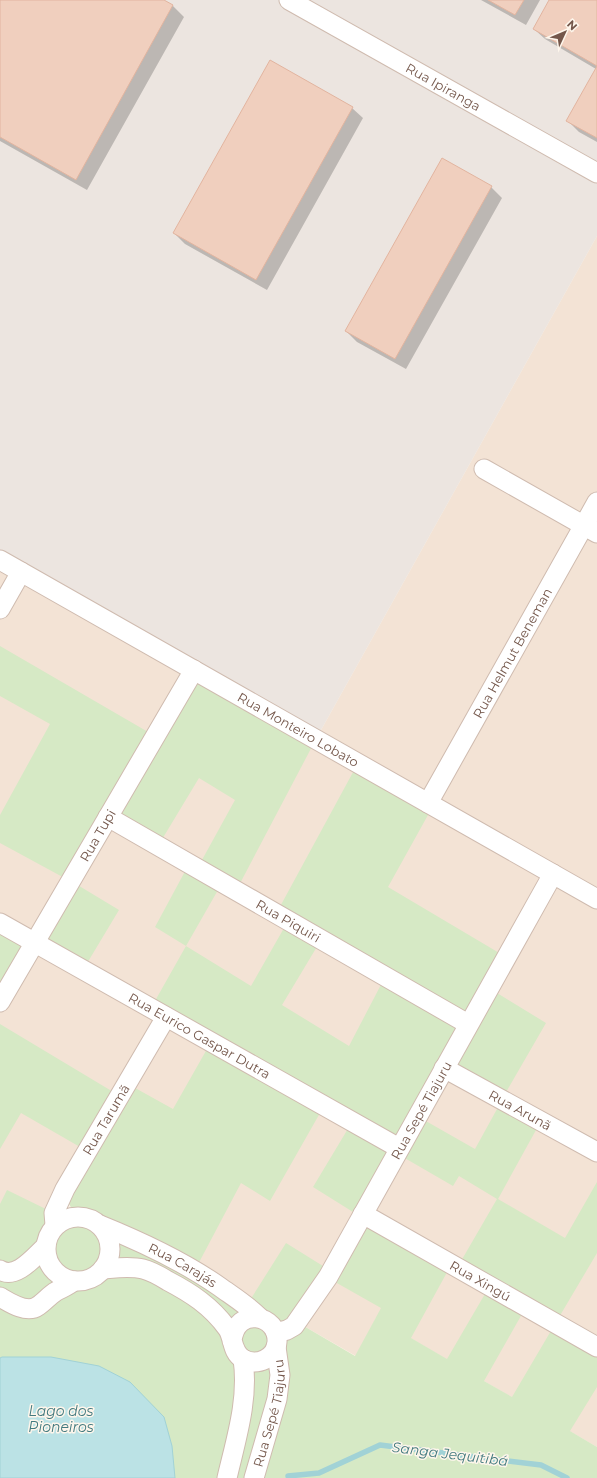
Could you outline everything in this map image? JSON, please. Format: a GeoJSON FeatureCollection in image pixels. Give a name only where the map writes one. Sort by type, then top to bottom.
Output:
{"type":"FeatureCollection","features":[{"type":"Feature","properties":{"kind":"street","name":"Rua Ipiranga"},"geometry":{"type":"LineString","coordinates":[[289,0],[597,173]]}},
{"type":"Feature","properties":{"kind":"street"},"geometry":{"type":"LineString","coordinates":[[484,469],[590,529]]}},
{"type":"Feature","properties":{"kind":"street","name":"Rua Helmut Beneman"},"geometry":{"type":"LineString","coordinates":[[428,803],[590,529],[597,502]]}},
{"type":"Feature","properties":{"kind":"street","name":"Rua Monteiro Lobato"},"geometry":{"type":"LineString","coordinates":[[0,560],[597,899]]}},
{"type":"Feature","properties":{"kind":"street"},"geometry":{"type":"LineString","coordinates":[[0,609],[21,572]]}},
{"type":"Feature","properties":{"kind":"street","name":"Rua Tupi"},"geometry":{"type":"LineString","coordinates":[[0,1002],[194,670]]}},
{"type":"Feature","properties":{"kind":"street","name":"Rua Piquiri"},"geometry":{"type":"LineString","coordinates":[[108,817],[468,1024]]}},
{"type":"Feature","properties":{"kind":"street","name":"Rua Sepé Tiajuru"},"geometry":{"type":"LineString","coordinates":[[254,1478],[277,1399],[280,1375],[276,1340],[294,1326],[328,1278],[468,1024],[553,874]]}},
{"type":"Feature","properties":{"kind":"street","name":"Rua Eurico Gaspar Dutra"},"geometry":{"type":"LineString","coordinates":[[0,923],[399,1148]]}},
{"type":"Feature","properties":{"kind":"street","name":"Rua Tarumã"},"geometry":{"type":"LineString","coordinates":[[55,1225],[54,1213],[65,1189],[166,1016]]}},
{"type":"Feature","properties":{"kind":"street","name":"Rua Arunã"},"geometry":{"type":"LineString","coordinates":[[444,1068],[597,1152]]}},
{"type":"Feature","properties":{"kind":"street","name":"Rua Carajás"},"geometry":{"type":"LineString","coordinates":[[65,1189],[68,1204],[73,1210],[92,1221],[135,1239],[195,1270],[247,1305],[259,1318]]}},
{"type":"Feature","properties":{"kind":"street","name":"Rua Xingú"},"geometry":{"type":"LineString","coordinates":[[363,1214],[597,1347]]}},
{"type":"Feature","properties":{"kind":"street"},"geometry":{"type":"LineString","coordinates":[[74,1216],[92,1221],[106,1232],[110,1242],[109,1256],[103,1269],[95,1276],[85,1280],[74,1281],[66,1279],[53,1270],[48,1263],[45,1247],[47,1238],[55,1225],[66,1218],[74,1216]]}},
{"type":"Feature","properties":{"kind":"street"},"geometry":{"type":"LineString","coordinates":[[5,1271],[17,1270],[45,1247]]}},
{"type":"Feature","properties":{"kind":"street"},"geometry":{"type":"LineString","coordinates":[[103,1269],[143,1269],[158,1275],[198,1298],[228,1329],[234,1349],[242,1359],[245,1375],[244,1400],[228,1478]]}},
{"type":"Feature","properties":{"kind":"street"},"geometry":{"type":"LineString","coordinates":[[0,1297],[12,1304],[30,1309],[36,1307],[57,1291],[69,1286],[74,1281]]}},
{"type":"Feature","properties":{"kind":"street"},"geometry":{"type":"LineString","coordinates":[[232,1341],[233,1332],[237,1325],[243,1320],[251,1317],[259,1318],[265,1321],[276,1340],[271,1355],[265,1360],[250,1362],[242,1359]]}},
{"type":"Feature","properties":{"kind":"shaded area"},"geometry":{"type":"Polygon","coordinates":[[[0,0],[597,0],[597,236],[316,739],[0,560],[0,0]]]}},
{"type":"Feature","properties":{"kind":"shaded area"},"geometry":{"type":"Polygon","coordinates":[[[597,236],[597,1447],[376,1318],[356,1356],[302,1325],[73,1210],[69,1204],[0,1270],[0,560],[316,739],[597,236]]]}},
{"type":"Feature","properties":{"kind":"green space"},"geometry":{"type":"Polygon","coordinates":[[[0,646],[155,736],[194,670],[316,739],[236,891],[222,883],[186,946],[155,927],[189,864],[197,869],[235,800],[199,778],[158,846],[108,817],[71,881],[119,910],[83,970],[35,942],[70,881],[0,843],[0,815],[50,724],[0,696],[0,646]]]}},
{"type":"Feature","properties":{"kind":"green space"},"geometry":{"type":"Polygon","coordinates":[[[358,763],[433,806],[388,887],[506,957],[489,988],[546,1023],[502,1099],[541,1121],[498,1199],[565,1238],[597,1182],[597,1253],[555,1324],[597,1338],[597,1387],[570,1431],[597,1447],[597,1478],[0,1478],[0,1204],[7,1190],[54,1213],[56,1225],[69,1218],[83,1217],[73,1210],[69,1204],[87,1151],[21,1113],[0,1149],[0,1024],[120,1096],[128,1084],[173,1109],[211,1042],[151,1008],[186,946],[251,986],[288,921],[276,914],[358,763]],[[321,940],[282,1005],[349,1046],[385,977],[321,940]],[[444,1068],[417,1116],[475,1149],[502,1100],[444,1068]],[[324,1106],[270,1201],[241,1183],[195,1270],[247,1305],[286,1243],[331,1271],[361,1217],[313,1187],[352,1122],[324,1106]],[[396,1153],[363,1214],[451,1265],[411,1338],[447,1359],[489,1287],[457,1268],[497,1199],[459,1176],[453,1186],[396,1153]],[[328,1278],[302,1325],[355,1356],[381,1308],[328,1278]],[[526,1307],[484,1381],[512,1397],[555,1324],[526,1307]]]}},
{"type":"Feature","properties":{"kind":"green space"},"geometry":{"type":"Polygon","coordinates":[[[0,923],[35,942],[0,1002],[0,923]]]}},
{"type":"Feature","properties":{"kind":"water","name":"Lago dos Pioneiros"},"geometry":{"type":"Polygon","coordinates":[[[51,1357],[99,1366],[130,1382],[164,1417],[172,1446],[175,1478],[0,1478],[0,1358],[51,1357]]]}},
{"type":"Feature","properties":{"kind":"building"},"geometry":{"type":"Polygon","coordinates":[[[0,0],[164,0],[173,5],[76,180],[0,137],[0,0]]]}},
{"type":"Feature","properties":{"kind":"building"},"geometry":{"type":"Polygon","coordinates":[[[488,0],[524,0],[515,15],[488,0]]]}},
{"type":"Feature","properties":{"kind":"building"},"geometry":{"type":"Polygon","coordinates":[[[549,0],[597,0],[597,66],[533,29],[549,0]]]}},
{"type":"Feature","properties":{"kind":"building"},"geometry":{"type":"Polygon","coordinates":[[[270,60],[353,107],[256,280],[173,233],[270,60]]]}},
{"type":"Feature","properties":{"kind":"building"},"geometry":{"type":"Polygon","coordinates":[[[597,66],[597,138],[566,121],[597,66]]]}},
{"type":"Feature","properties":{"kind":"building"},"geometry":{"type":"Polygon","coordinates":[[[442,158],[492,186],[395,359],[345,331],[442,158]]]}},
{"type":"Feature","properties":{"kind":"waterway","name":"Sanga Jequitibá"},"geometry":{"type":"LineString","coordinates":[[288,1476],[319,1473],[380,1445],[541,1465],[567,1478]]}}]}
